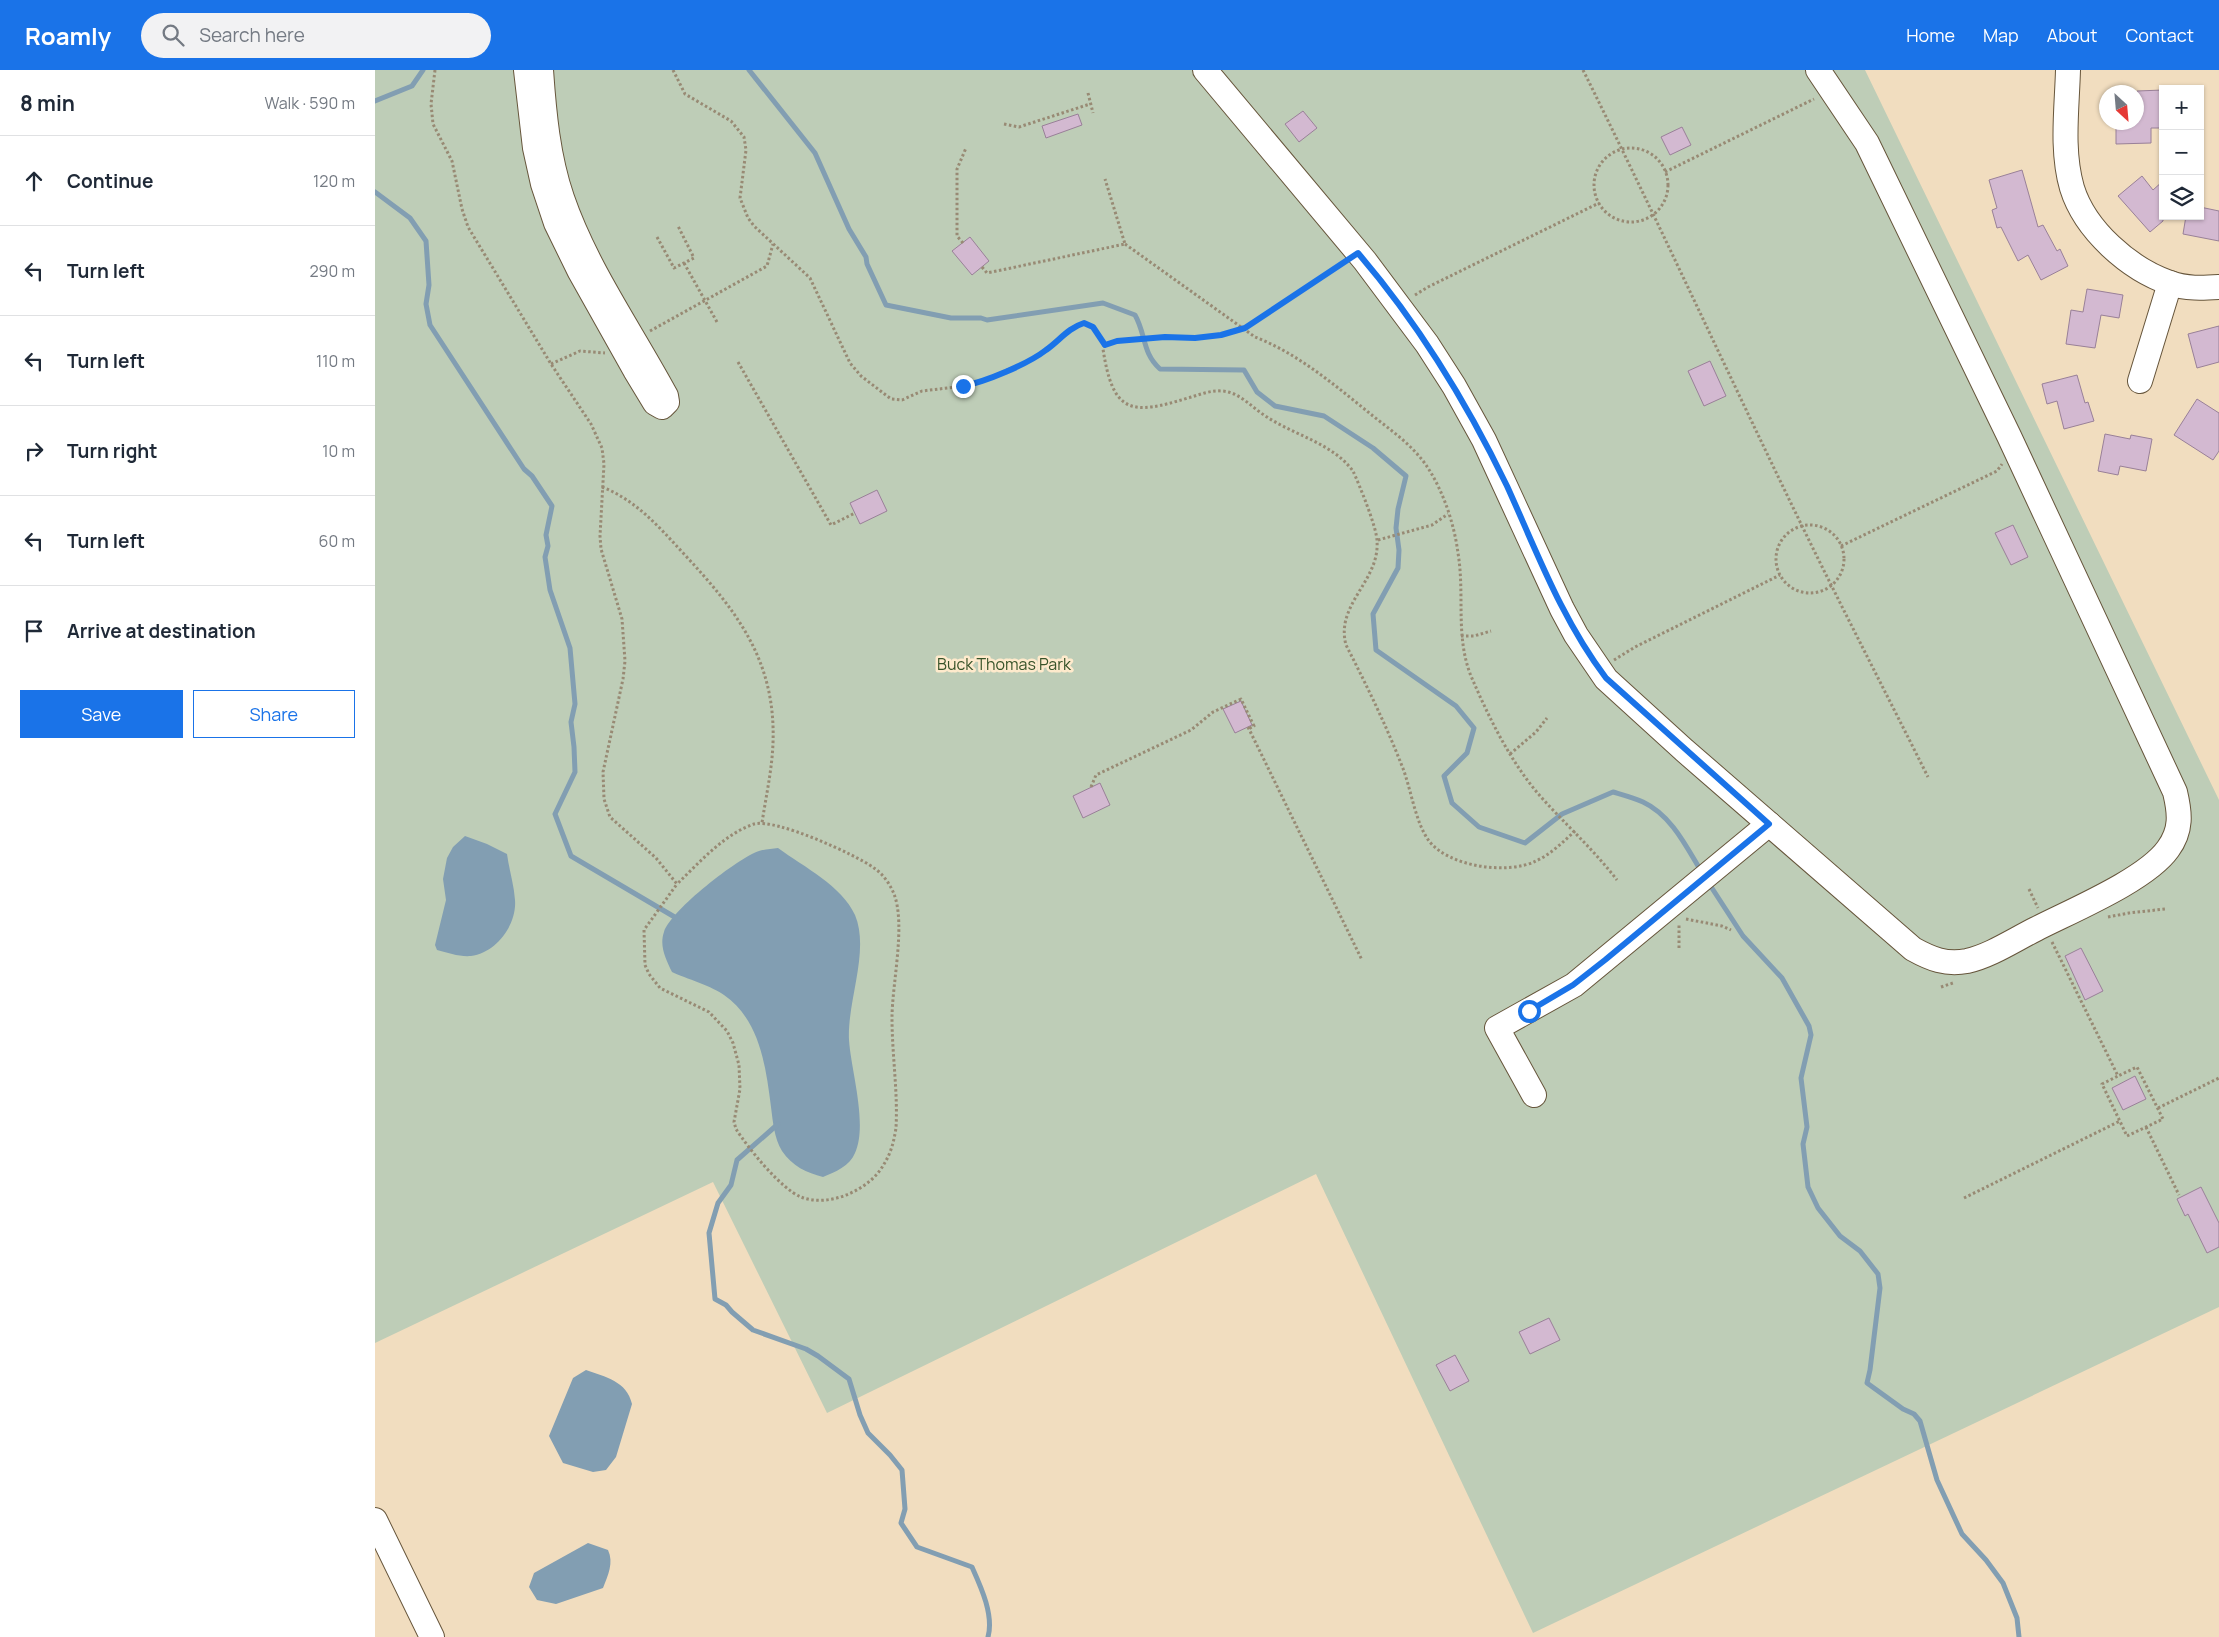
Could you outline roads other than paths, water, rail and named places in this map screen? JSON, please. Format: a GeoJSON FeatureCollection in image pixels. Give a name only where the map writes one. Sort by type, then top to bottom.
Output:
{"type":"FeatureCollection","features":[{"type":"Feature","properties":{"kind":"street"},"geometry":{"type":"LineString","coordinates":[[527,70],[535,148],[543,184],[556,223],[580,272],[635,370],[655,403],[662,407],[667,402],[667,396],[592,265],[562,198],[549,144],[541,70]]}},
{"type":"Feature","properties":{"kind":"street"},"geometry":{"type":"LineString","coordinates":[[1205,70],[1358,253],[1399,305],[1455,386],[1484,440],[1562,609],[1576,635],[1599,670],[1645,714],[1913,949],[1942,962],[1969,961],[2124,884],[2155,864],[2168,850],[2177,833],[2180,812],[2175,792],[2015,448],[1867,143],[1818,70]]}},
{"type":"Feature","properties":{"kind":"street"},"geometry":{"type":"LineString","coordinates":[[2068,70],[2065,148],[2072,187],[2079,204],[2100,235],[2117,252],[2131,262],[2170,283],[2188,287],[2219,287]]}},
{"type":"Feature","properties":{"kind":"street"},"geometry":{"type":"LineString","coordinates":[[2140,381],[2170,283]]}},
{"type":"Feature","properties":{"kind":"street"},"geometry":{"type":"LineString","coordinates":[[1534,1095],[1497,1028],[1573,985],[1769,824]]}},
{"type":"Feature","properties":{"kind":"street"},"geometry":{"type":"LineString","coordinates":[[375,1520],[433,1637]]}},
{"type":"Feature","properties":{"kind":"water"},"geometry":{"type":"Polygon","coordinates":[[[465,836],[507,854],[515,900],[515,909],[509,928],[503,936],[489,949],[471,956],[437,950],[435,945],[446,900],[443,879],[447,858],[453,847],[465,836]]]}},
{"type":"Feature","properties":{"kind":"water"},"geometry":{"type":"Polygon","coordinates":[[[778,848],[832,886],[841,895],[855,915],[859,929],[859,960],[849,1025],[849,1040],[858,1097],[859,1141],[850,1162],[823,1177],[795,1165],[779,1146],[774,1130],[767,1076],[759,1045],[746,1017],[724,995],[672,972],[662,942],[669,922],[706,886],[749,856],[761,850],[778,848]]]}},
{"type":"Feature","properties":{"kind":"water"},"geometry":{"type":"Polygon","coordinates":[[[586,1370],[608,1378],[620,1385],[629,1396],[632,1404],[616,1457],[606,1470],[593,1472],[563,1463],[549,1436],[573,1378],[586,1370]]]}},
{"type":"Feature","properties":{"kind":"water"},"geometry":{"type":"Polygon","coordinates":[[[588,1543],[608,1550],[610,1555],[610,1569],[603,1588],[556,1604],[537,1600],[529,1587],[534,1573],[588,1543]]]}},
{"type":"Feature","properties":{"kind":"waterway"},"geometry":{"type":"LineString","coordinates":[[375,101],[412,86],[423,70]]}},
{"type":"Feature","properties":{"kind":"waterway"},"geometry":{"type":"LineString","coordinates":[[749,70],[815,153],[849,229],[866,257],[867,264],[886,305],[951,318],[981,318],[987,320],[1103,303],[1135,315],[1147,350],[1154,363],[1160,369],[1244,370],[1257,392],[1275,406],[1324,416],[1373,448],[1406,476],[1398,509],[1396,528],[1399,550],[1398,568],[1373,614],[1376,650],[1456,706],[1474,728],[1467,753],[1444,776],[1452,803],[1479,827],[1525,843],[1562,814],[1613,792],[1643,802],[1662,815],[1677,832],[1701,871]]}},
{"type":"Feature","properties":{"kind":"waterway"},"geometry":{"type":"LineString","coordinates":[[375,192],[410,218],[426,241],[429,285],[426,304],[430,325],[524,469],[532,476],[552,506],[546,535],[548,546],[545,557],[550,590],[570,648],[575,704],[571,722],[575,772],[555,814],[571,856],[678,919]]}},
{"type":"Feature","properties":{"kind":"waterway"},"geometry":{"type":"LineString","coordinates":[[1708,882],[1743,936],[1782,978],[1809,1026],[1811,1035],[1801,1078],[1807,1127],[1803,1144],[1808,1187],[1818,1208],[1840,1236],[1860,1251],[1878,1274],[1880,1288],[1867,1383],[1903,1409],[1914,1414],[1920,1421],[1937,1480],[1962,1534],[1986,1560],[2003,1583],[2017,1618],[2019,1637]]}},
{"type":"Feature","properties":{"kind":"waterway"},"geometry":{"type":"LineString","coordinates":[[778,1124],[737,1160],[731,1185],[718,1203],[709,1233],[715,1299],[726,1305],[753,1330],[806,1349],[849,1379],[860,1415],[868,1433],[902,1470],[905,1509],[901,1523],[917,1547],[972,1567],[983,1592],[988,1610],[988,1637]]}},
{"type":"Feature","properties":{"kind":"park label","name":"Buck Thomas Park"},"geometry":{"type":"Point","coordinates":[1004,664]}}]}
